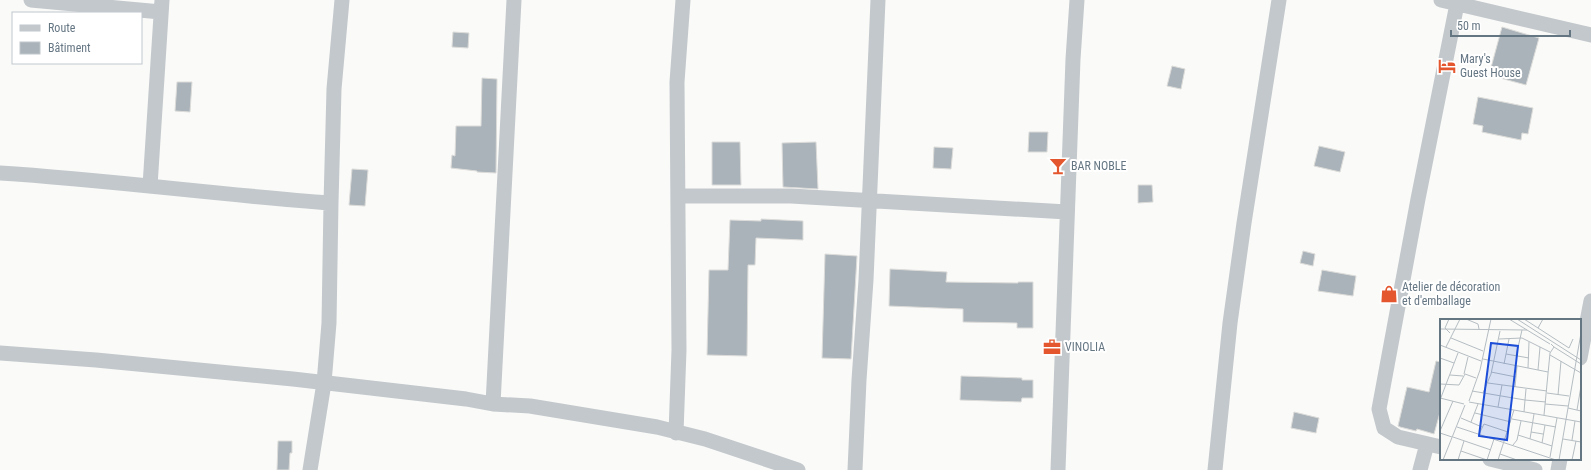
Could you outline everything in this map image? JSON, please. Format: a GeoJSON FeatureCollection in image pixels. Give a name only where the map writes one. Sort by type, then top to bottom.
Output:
{"type":"FeatureCollection","features":[{"type":"Feature","properties":{"kind":"street"},"geometry":{"type":"LineString","coordinates":[[31,0],[161,6],[150,186]]}},
{"type":"Feature","properties":{"kind":"street"},"geometry":{"type":"LineString","coordinates":[[310,470],[324,383],[329,323],[334,89],[342,0]]}},
{"type":"Feature","properties":{"kind":"street"},"geometry":{"type":"LineString","coordinates":[[493,404],[514,0]]}},
{"type":"Feature","properties":{"kind":"street"},"geometry":{"type":"LineString","coordinates":[[676,433],[679,350],[677,82],[683,0]]}},
{"type":"Feature","properties":{"kind":"street"},"geometry":{"type":"LineString","coordinates":[[855,470],[878,0]]}},
{"type":"Feature","properties":{"kind":"street"},"geometry":{"type":"LineString","coordinates":[[1058,470],[1067,212],[1077,0]]}},
{"type":"Feature","properties":{"kind":"street"},"geometry":{"type":"LineString","coordinates":[[1215,470],[1231,316],[1279,0]]}},
{"type":"Feature","properties":{"kind":"street"},"geometry":{"type":"LineString","coordinates":[[1441,0],[1591,35]]}},
{"type":"Feature","properties":{"kind":"street"},"geometry":{"type":"LineString","coordinates":[[1420,470],[1434,446],[1398,438],[1384,428],[1379,409],[1456,4]]}},
{"type":"Feature","properties":{"kind":"street"},"geometry":{"type":"LineString","coordinates":[[0,173],[331,203]]}},
{"type":"Feature","properties":{"kind":"street"},"geometry":{"type":"LineString","coordinates":[[678,196],[791,196],[1067,212]]}},
{"type":"Feature","properties":{"kind":"street"},"geometry":{"type":"LineString","coordinates":[[1581,353],[1591,301]]}},
{"type":"Feature","properties":{"kind":"street"},"geometry":{"type":"LineString","coordinates":[[0,353],[103,361],[324,383],[466,399],[493,404],[530,406],[657,428],[705,439],[798,470]]}},
{"type":"Feature","properties":{"kind":"street"},"geometry":{"type":"LineString","coordinates":[[1494,460],[1535,470]]}},
{"type":"Feature","properties":{"kind":"street"},"geometry":{"type":"LineString","coordinates":[[1558,470],[1560,460]]}},
{"type":"Feature","properties":{"kind":"building"},"geometry":{"type":"Polygon","coordinates":[[[1502,27],[1539,38],[1526,85],[1489,75],[1502,27]]]}},
{"type":"Feature","properties":{"kind":"building"},"geometry":{"type":"Polygon","coordinates":[[[453,32],[469,33],[468,48],[452,47],[453,32]]]}},
{"type":"Feature","properties":{"kind":"building"},"geometry":{"type":"Polygon","coordinates":[[[1172,66],[1185,69],[1181,89],[1167,86],[1172,66]]]}},
{"type":"Feature","properties":{"kind":"building"},"geometry":{"type":"Polygon","coordinates":[[[482,78],[497,79],[496,173],[451,168],[452,155],[455,156],[456,126],[481,126],[482,78]]]}},
{"type":"Feature","properties":{"kind":"building"},"geometry":{"type":"Polygon","coordinates":[[[177,82],[192,82],[190,112],[175,111],[177,82]]]}},
{"type":"Feature","properties":{"kind":"building"},"geometry":{"type":"Polygon","coordinates":[[[1478,97],[1533,108],[1528,134],[1522,133],[1521,140],[1482,132],[1483,126],[1473,124],[1478,97]]]}},
{"type":"Feature","properties":{"kind":"building"},"geometry":{"type":"Polygon","coordinates":[[[1029,132],[1048,132],[1047,152],[1028,152],[1029,132]]]}},
{"type":"Feature","properties":{"kind":"building"},"geometry":{"type":"Polygon","coordinates":[[[712,142],[740,142],[741,185],[712,185],[712,142]]]}},
{"type":"Feature","properties":{"kind":"building"},"geometry":{"type":"Polygon","coordinates":[[[816,142],[818,189],[783,187],[782,143],[816,142]]]}},
{"type":"Feature","properties":{"kind":"building"},"geometry":{"type":"Polygon","coordinates":[[[1319,146],[1345,152],[1340,172],[1314,166],[1319,146]]]}},
{"type":"Feature","properties":{"kind":"building"},"geometry":{"type":"Polygon","coordinates":[[[934,147],[953,148],[951,169],[933,168],[934,147]]]}},
{"type":"Feature","properties":{"kind":"building"},"geometry":{"type":"Polygon","coordinates":[[[352,169],[368,170],[365,206],[349,205],[352,169]]]}},
{"type":"Feature","properties":{"kind":"building"},"geometry":{"type":"Polygon","coordinates":[[[1138,185],[1152,185],[1153,202],[1138,203],[1138,185]]]}},
{"type":"Feature","properties":{"kind":"building"},"geometry":{"type":"Polygon","coordinates":[[[761,219],[803,221],[803,240],[756,238],[755,265],[748,265],[747,356],[707,355],[709,270],[728,270],[730,220],[761,221],[761,219]]]}},
{"type":"Feature","properties":{"kind":"building"},"geometry":{"type":"Polygon","coordinates":[[[1303,251],[1315,254],[1313,266],[1300,263],[1303,251]]]}},
{"type":"Feature","properties":{"kind":"building"},"geometry":{"type":"Polygon","coordinates":[[[825,254],[857,256],[851,359],[822,358],[825,254]]]}},
{"type":"Feature","properties":{"kind":"building"},"geometry":{"type":"Polygon","coordinates":[[[890,269],[947,272],[946,282],[1033,282],[1033,328],[1017,328],[1017,323],[963,322],[963,309],[889,306],[890,269]]]}},
{"type":"Feature","properties":{"kind":"building"},"geometry":{"type":"Polygon","coordinates":[[[1322,270],[1356,276],[1353,296],[1318,291],[1322,270]]]}},
{"type":"Feature","properties":{"kind":"building"},"geometry":{"type":"Polygon","coordinates":[[[1436,361],[1440,362],[1440,413],[1434,434],[1398,426],[1407,387],[1429,392],[1436,361]]]}},
{"type":"Feature","properties":{"kind":"building"},"geometry":{"type":"Polygon","coordinates":[[[961,376],[1022,378],[1022,380],[1033,380],[1033,398],[1022,398],[1021,402],[960,400],[961,376]]]}},
{"type":"Feature","properties":{"kind":"building"},"geometry":{"type":"Polygon","coordinates":[[[1294,412],[1319,418],[1316,433],[1291,428],[1294,412]]]}},
{"type":"Feature","properties":{"kind":"building"},"geometry":{"type":"Polygon","coordinates":[[[278,441],[292,441],[292,453],[290,453],[289,470],[277,470],[278,441]]]}},
{"type":"Feature","properties":{"kind":"place","name":"Mary's Guest House"},"geometry":{"type":"Point","coordinates":[1447,66]}},
{"type":"Feature","properties":{"kind":"place","name":"BAR NOBLE"},"geometry":{"type":"Point","coordinates":[1058,166]}},
{"type":"Feature","properties":{"kind":"place","name":"Atelier de décoration et d'emballage"},"geometry":{"type":"Point","coordinates":[1389,294]}},
{"type":"Feature","properties":{"kind":"place","name":"VINOLIA"},"geometry":{"type":"Point","coordinates":[1052,347]}}]}
